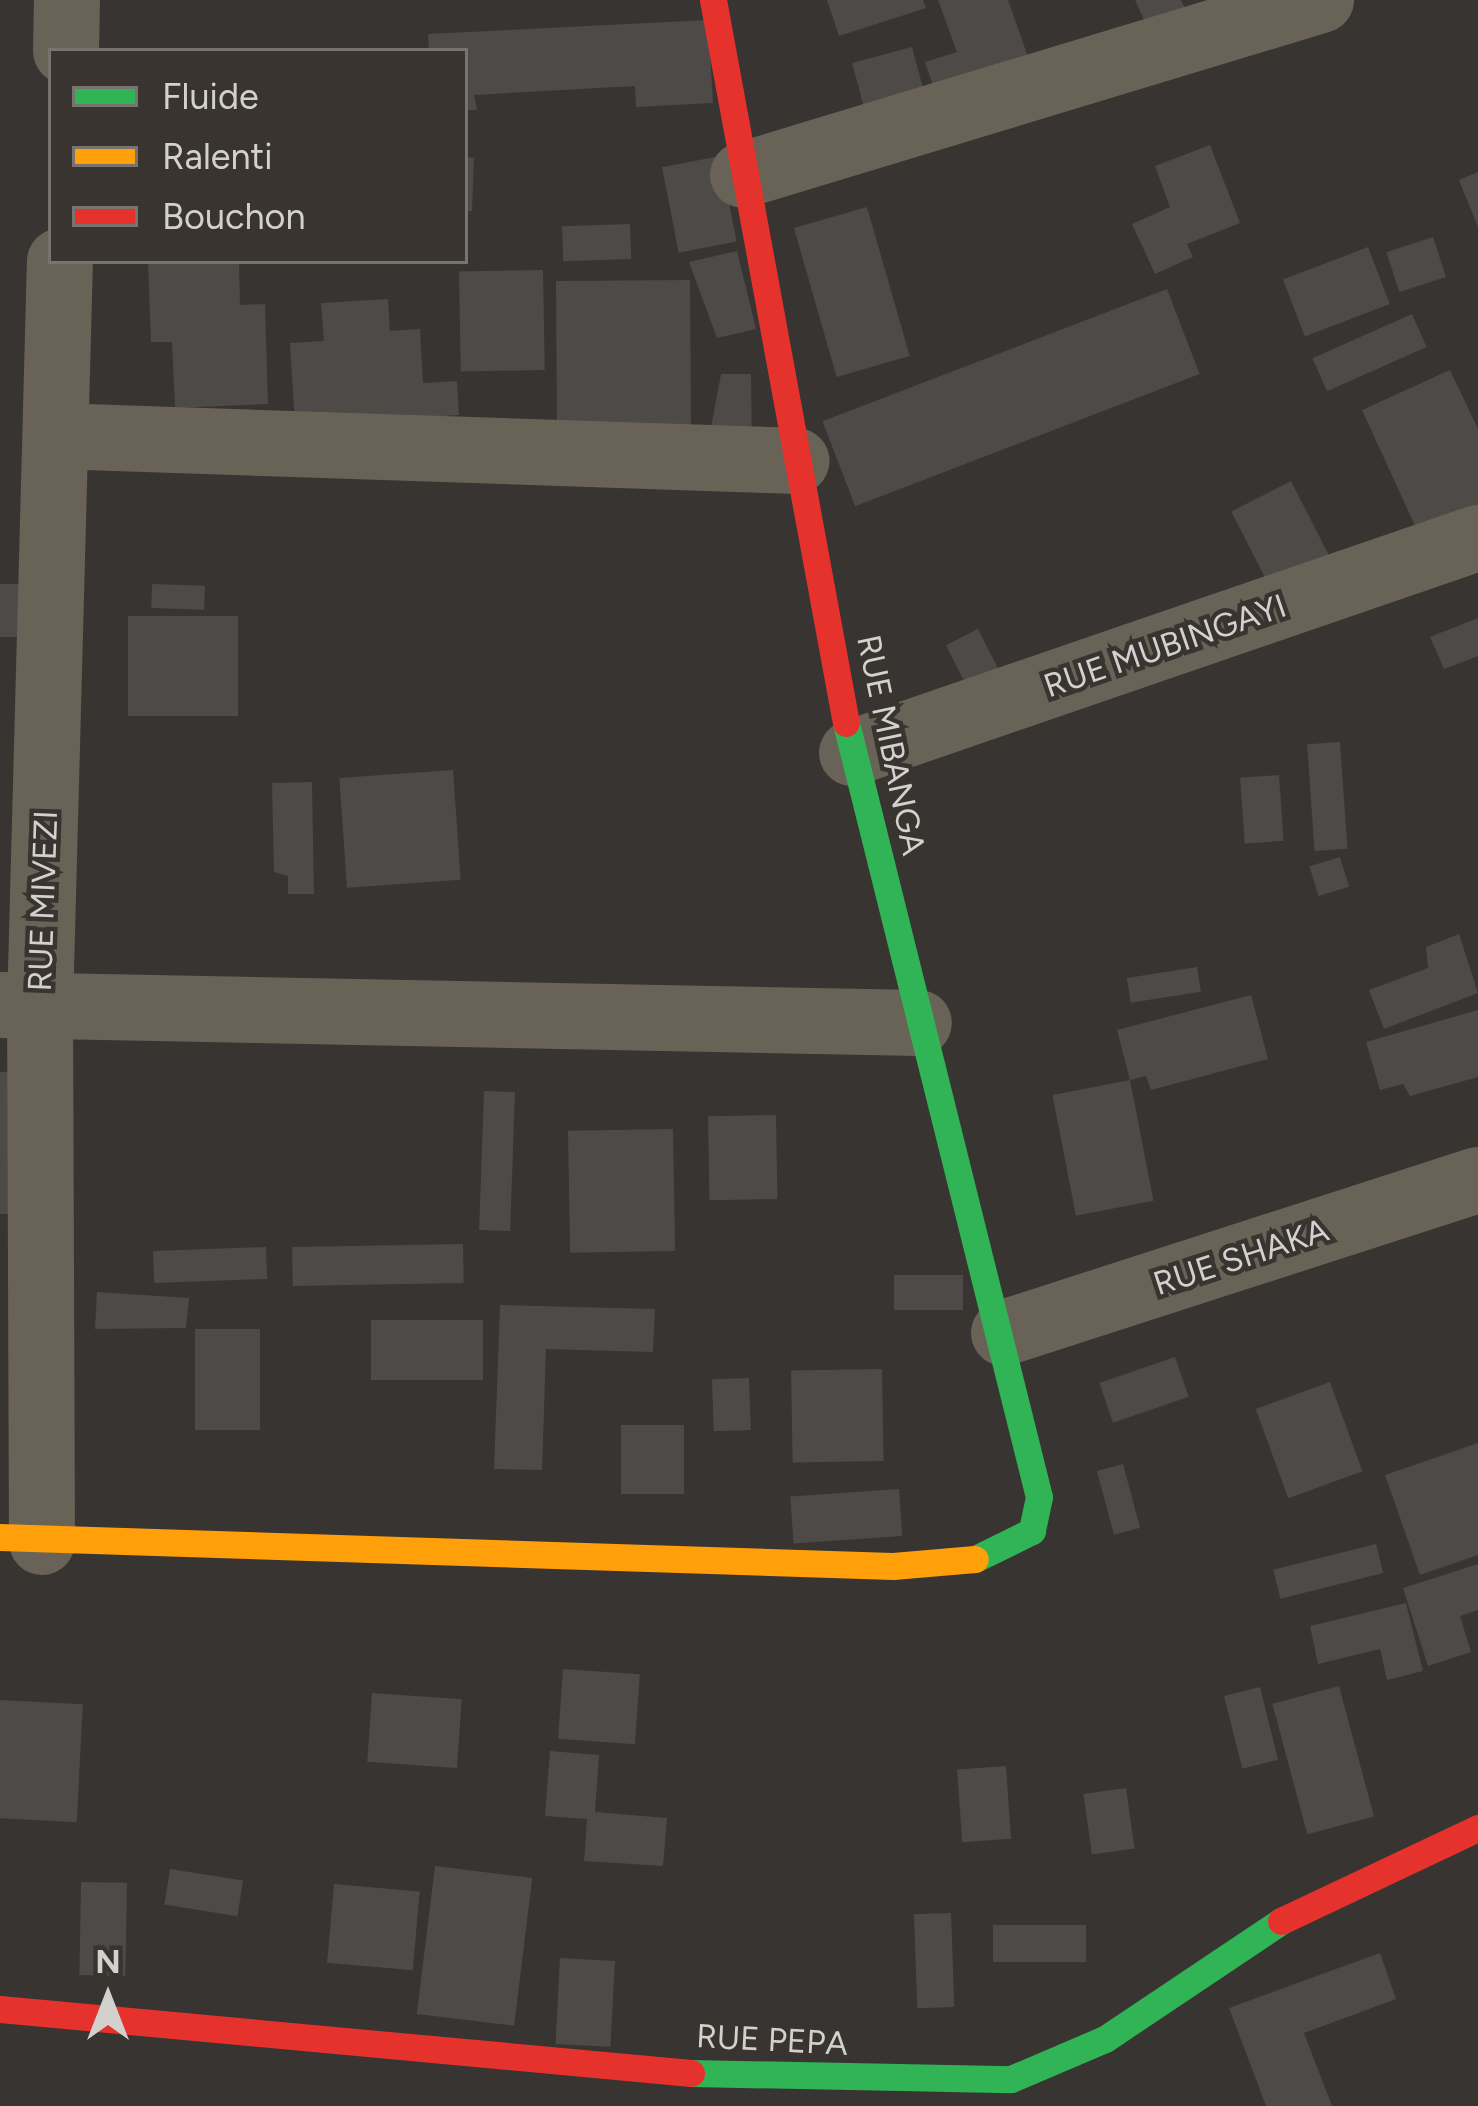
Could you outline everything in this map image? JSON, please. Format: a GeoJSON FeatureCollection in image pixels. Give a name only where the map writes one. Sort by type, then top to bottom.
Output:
{"type":"FeatureCollection","features":[{"type":"Feature","properties":{"kind":"street"},"geometry":{"type":"LineString","coordinates":[[66,48],[67,0]]}},
{"type":"Feature","properties":{"kind":"street","name":"RUE MIBANGA"},"geometry":{"type":"LineString","coordinates":[[21,1539],[893,1566],[1009,1550],[1033,1531],[1039,1497],[1004,1333],[919,1023],[852,753],[713,0]]}},
{"type":"Feature","properties":{"kind":"street"},"geometry":{"type":"LineString","coordinates":[[743,175],[1321,0]]}},
{"type":"Feature","properties":{"kind":"street","name":"RUE MIVEZI"},"geometry":{"type":"LineString","coordinates":[[21,1539],[20,1006],[56,436],[60,264]]}},
{"type":"Feature","properties":{"kind":"street"},"geometry":{"type":"LineString","coordinates":[[56,436],[797,460]]}},
{"type":"Feature","properties":{"kind":"street","name":"RUE MUBINGAYI"},"geometry":{"type":"LineString","coordinates":[[852,753],[1478,538]]}},
{"type":"Feature","properties":{"kind":"street"},"geometry":{"type":"LineString","coordinates":[[20,1006],[919,1023]]}},
{"type":"Feature","properties":{"kind":"street","name":"RUE SHAKA"},"geometry":{"type":"LineString","coordinates":[[1004,1333],[1478,1180]]}},
{"type":"Feature","properties":{"kind":"street","name":"RUE PEPA"},"geometry":{"type":"LineString","coordinates":[[0,2009],[693,2089],[1011,2079],[1105,2039],[1256,1934],[1478,1828]]}},
{"type":"Feature","properties":{"kind":"building"},"geometry":{"type":"Polygon","coordinates":[[[827,0],[923,0],[926,8],[839,36],[827,0]]]}},
{"type":"Feature","properties":{"kind":"building"},"geometry":{"type":"Polygon","coordinates":[[[938,0],[1008,0],[1032,68],[938,101],[925,62],[957,52],[938,0]]]}},
{"type":"Feature","properties":{"kind":"building"},"geometry":{"type":"Polygon","coordinates":[[[1135,0],[1181,0],[1194,27],[1155,44],[1135,0]]]}},
{"type":"Feature","properties":{"kind":"building"},"geometry":{"type":"Polygon","coordinates":[[[708,20],[713,103],[636,107],[635,86],[474,95],[477,110],[468,110],[468,48],[429,48],[428,34],[708,20]]]}},
{"type":"Feature","properties":{"kind":"building"},"geometry":{"type":"Polygon","coordinates":[[[912,47],[928,105],[868,121],[852,63],[912,47]]]}},
{"type":"Feature","properties":{"kind":"building"},"geometry":{"type":"Polygon","coordinates":[[[1210,145],[1240,223],[1187,244],[1193,257],[1155,274],[1132,224],[1170,207],[1155,166],[1210,145]]]}},
{"type":"Feature","properties":{"kind":"building"},"geometry":{"type":"Polygon","coordinates":[[[720,156],[737,241],[679,253],[662,167],[720,156]]]}},
{"type":"Feature","properties":{"kind":"building"},"geometry":{"type":"Polygon","coordinates":[[[468,157],[474,158],[472,211],[468,211],[468,157]]]}},
{"type":"Feature","properties":{"kind":"building"},"geometry":{"type":"Polygon","coordinates":[[[1478,172],[1478,227],[1459,180],[1478,172]]]}},
{"type":"Feature","properties":{"kind":"building"},"geometry":{"type":"Polygon","coordinates":[[[867,207],[910,356],[837,377],[794,228],[867,207]]]}},
{"type":"Feature","properties":{"kind":"building"},"geometry":{"type":"Polygon","coordinates":[[[630,224],[631,259],[563,261],[562,226],[630,224]]]}},
{"type":"Feature","properties":{"kind":"building"},"geometry":{"type":"Polygon","coordinates":[[[1433,237],[1446,277],[1399,292],[1386,252],[1433,237]]]}},
{"type":"Feature","properties":{"kind":"building"},"geometry":{"type":"Polygon","coordinates":[[[1368,247],[1390,304],[1305,337],[1283,280],[1368,247]]]}},
{"type":"Feature","properties":{"kind":"building"},"geometry":{"type":"Polygon","coordinates":[[[737,251],[756,329],[717,338],[689,262],[737,251]]]}},
{"type":"Feature","properties":{"kind":"building"},"geometry":{"type":"Polygon","coordinates":[[[148,264],[239,264],[240,305],[265,304],[268,404],[175,408],[172,342],[151,342],[148,264]]]}},
{"type":"Feature","properties":{"kind":"building"},"geometry":{"type":"Polygon","coordinates":[[[543,270],[545,370],[461,371],[459,271],[543,270]]]}},
{"type":"Feature","properties":{"kind":"building"},"geometry":{"type":"Polygon","coordinates":[[[690,280],[691,427],[711,427],[721,374],[751,374],[752,450],[557,440],[556,281],[690,280]]]}},
{"type":"Feature","properties":{"kind":"building"},"geometry":{"type":"Polygon","coordinates":[[[1167,289],[1200,374],[855,506],[823,421],[1167,289]]]}},
{"type":"Feature","properties":{"kind":"building"},"geometry":{"type":"Polygon","coordinates":[[[388,299],[390,331],[420,329],[423,383],[457,381],[459,415],[295,425],[290,343],[324,341],[321,303],[388,299]]]}},
{"type":"Feature","properties":{"kind":"building"},"geometry":{"type":"Polygon","coordinates":[[[1412,314],[1427,347],[1327,391],[1312,358],[1412,314]]]}},
{"type":"Feature","properties":{"kind":"building"},"geometry":{"type":"Polygon","coordinates":[[[1450,370],[1478,429],[1478,513],[1421,539],[1362,410],[1450,370]]]}},
{"type":"Feature","properties":{"kind":"building"},"geometry":{"type":"Polygon","coordinates":[[[1291,481],[1338,573],[1278,603],[1231,511],[1291,481]]]}},
{"type":"Feature","properties":{"kind":"building"},"geometry":{"type":"Polygon","coordinates":[[[0,584],[30,584],[30,637],[0,637],[0,584]]]}},
{"type":"Feature","properties":{"kind":"building"},"geometry":{"type":"Polygon","coordinates":[[[152,584],[205,586],[204,610],[151,608],[152,584]]]}},
{"type":"Feature","properties":{"kind":"building"},"geometry":{"type":"Polygon","coordinates":[[[128,616],[238,616],[238,716],[128,716],[128,616]]]}},
{"type":"Feature","properties":{"kind":"building"},"geometry":{"type":"Polygon","coordinates":[[[1478,618],[1478,656],[1444,669],[1430,637],[1478,618]]]}},
{"type":"Feature","properties":{"kind":"building"},"geometry":{"type":"Polygon","coordinates":[[[978,629],[1004,680],[972,696],[946,645],[978,629]]]}},
{"type":"Feature","properties":{"kind":"building"},"geometry":{"type":"Polygon","coordinates":[[[1340,742],[1347,849],[1315,851],[1307,744],[1340,742]]]}},
{"type":"Feature","properties":{"kind":"building"},"geometry":{"type":"Polygon","coordinates":[[[453,770],[461,880],[347,888],[339,778],[453,770]]]}},
{"type":"Feature","properties":{"kind":"building"},"geometry":{"type":"Polygon","coordinates":[[[1279,775],[1284,841],[1245,844],[1240,778],[1279,775]]]}},
{"type":"Feature","properties":{"kind":"building"},"geometry":{"type":"Polygon","coordinates":[[[312,782],[314,894],[288,894],[288,876],[274,872],[272,783],[312,782]]]}},
{"type":"Feature","properties":{"kind":"building"},"geometry":{"type":"Polygon","coordinates":[[[1340,857],[1349,887],[1318,896],[1309,866],[1340,857]]]}},
{"type":"Feature","properties":{"kind":"building"},"geometry":{"type":"Polygon","coordinates":[[[1459,934],[1478,993],[1384,1029],[1369,990],[1428,968],[1426,947],[1459,934]]]}},
{"type":"Feature","properties":{"kind":"building"},"geometry":{"type":"Polygon","coordinates":[[[1197,967],[1201,992],[1131,1003],[1127,978],[1197,967]]]}},
{"type":"Feature","properties":{"kind":"building"},"geometry":{"type":"Polygon","coordinates":[[[1251,995],[1268,1059],[1151,1090],[1146,1076],[1130,1080],[1117,1030],[1251,995]]]}},
{"type":"Feature","properties":{"kind":"building"},"geometry":{"type":"Polygon","coordinates":[[[1478,1010],[1478,1077],[1410,1096],[1403,1084],[1380,1090],[1366,1042],[1478,1010]]]}},
{"type":"Feature","properties":{"kind":"building"},"geometry":{"type":"Polygon","coordinates":[[[0,1072],[19,1072],[23,1214],[0,1214],[0,1072]]]}},
{"type":"Feature","properties":{"kind":"building"},"geometry":{"type":"Polygon","coordinates":[[[1130,1080],[1153,1201],[1076,1216],[1052,1095],[1130,1080]]]}},
{"type":"Feature","properties":{"kind":"building"},"geometry":{"type":"Polygon","coordinates":[[[484,1091],[515,1092],[510,1231],[479,1230],[484,1091]]]}},
{"type":"Feature","properties":{"kind":"building"},"geometry":{"type":"Polygon","coordinates":[[[776,1115],[777,1199],[709,1200],[708,1116],[776,1115]]]}},
{"type":"Feature","properties":{"kind":"building"},"geometry":{"type":"Polygon","coordinates":[[[673,1129],[675,1251],[570,1253],[568,1131],[673,1129]]]}},
{"type":"Feature","properties":{"kind":"building"},"geometry":{"type":"Polygon","coordinates":[[[463,1244],[464,1283],[293,1286],[292,1247],[463,1244]]]}},
{"type":"Feature","properties":{"kind":"building"},"geometry":{"type":"Polygon","coordinates":[[[266,1247],[267,1279],[154,1283],[153,1251],[266,1247]]]}},
{"type":"Feature","properties":{"kind":"building"},"geometry":{"type":"Polygon","coordinates":[[[894,1275],[963,1275],[963,1310],[894,1310],[894,1275]]]}},
{"type":"Feature","properties":{"kind":"building"},"geometry":{"type":"Polygon","coordinates":[[[97,1292],[189,1298],[186,1328],[95,1329],[97,1292]]]}},
{"type":"Feature","properties":{"kind":"building"},"geometry":{"type":"Polygon","coordinates":[[[500,1305],[655,1309],[653,1352],[546,1349],[542,1470],[494,1469],[500,1305]]]}},
{"type":"Feature","properties":{"kind":"building"},"geometry":{"type":"Polygon","coordinates":[[[371,1320],[483,1320],[483,1380],[371,1380],[371,1320]]]}},
{"type":"Feature","properties":{"kind":"building"},"geometry":{"type":"Polygon","coordinates":[[[195,1329],[260,1329],[260,1430],[195,1430],[195,1329]]]}},
{"type":"Feature","properties":{"kind":"building"},"geometry":{"type":"Polygon","coordinates":[[[1175,1357],[1189,1397],[1113,1423],[1099,1383],[1175,1357]]]}},
{"type":"Feature","properties":{"kind":"building"},"geometry":{"type":"Polygon","coordinates":[[[882,1369],[884,1461],[793,1463],[791,1371],[882,1369]]]}},
{"type":"Feature","properties":{"kind":"building"},"geometry":{"type":"Polygon","coordinates":[[[749,1378],[751,1430],[714,1431],[712,1379],[749,1378]]]}},
{"type":"Feature","properties":{"kind":"building"},"geometry":{"type":"Polygon","coordinates":[[[1330,1382],[1362,1471],[1288,1498],[1256,1409],[1330,1382]]]}},
{"type":"Feature","properties":{"kind":"building"},"geometry":{"type":"Polygon","coordinates":[[[621,1425],[684,1425],[684,1494],[621,1494],[621,1425]]]}},
{"type":"Feature","properties":{"kind":"building"},"geometry":{"type":"Polygon","coordinates":[[[1478,1443],[1478,1555],[1420,1575],[1385,1475],[1478,1443]]]}},
{"type":"Feature","properties":{"kind":"building"},"geometry":{"type":"Polygon","coordinates":[[[1123,1464],[1140,1528],[1114,1535],[1097,1471],[1123,1464]]]}},
{"type":"Feature","properties":{"kind":"building"},"geometry":{"type":"Polygon","coordinates":[[[899,1489],[902,1536],[794,1543],[790,1497],[899,1489]]]}},
{"type":"Feature","properties":{"kind":"building"},"geometry":{"type":"Polygon","coordinates":[[[1376,1544],[1383,1573],[1280,1599],[1273,1570],[1376,1544]]]}},
{"type":"Feature","properties":{"kind":"building"},"geometry":{"type":"Polygon","coordinates":[[[1478,1564],[1478,1610],[1460,1616],[1471,1652],[1428,1666],[1403,1588],[1478,1564]]]}},
{"type":"Feature","properties":{"kind":"building"},"geometry":{"type":"Polygon","coordinates":[[[1406,1603],[1423,1671],[1387,1680],[1380,1649],[1318,1664],[1310,1626],[1406,1603]]]}},
{"type":"Feature","properties":{"kind":"building"},"geometry":{"type":"Polygon","coordinates":[[[563,1669],[640,1674],[635,1744],[558,1739],[563,1669]]]}},
{"type":"Feature","properties":{"kind":"building"},"geometry":{"type":"Polygon","coordinates":[[[1339,1686],[1374,1816],[1307,1834],[1272,1704],[1339,1686]]]}},
{"type":"Feature","properties":{"kind":"building"},"geometry":{"type":"Polygon","coordinates":[[[1260,1687],[1278,1760],[1242,1769],[1224,1696],[1260,1687]]]}},
{"type":"Feature","properties":{"kind":"building"},"geometry":{"type":"Polygon","coordinates":[[[372,1693],[462,1699],[457,1768],[367,1762],[372,1693]]]}},
{"type":"Feature","properties":{"kind":"building"},"geometry":{"type":"Polygon","coordinates":[[[0,1700],[83,1704],[77,1822],[0,1818],[0,1700]]]}},
{"type":"Feature","properties":{"kind":"building"},"geometry":{"type":"Polygon","coordinates":[[[550,1751],[599,1755],[595,1812],[667,1818],[663,1866],[584,1861],[587,1819],[545,1816],[550,1751]]]}},
{"type":"Feature","properties":{"kind":"building"},"geometry":{"type":"Polygon","coordinates":[[[1006,1766],[1011,1839],[962,1842],[957,1769],[1006,1766]]]}},
{"type":"Feature","properties":{"kind":"building"},"geometry":{"type":"Polygon","coordinates":[[[1126,1788],[1134,1848],[1092,1854],[1083,1794],[1126,1788]]]}},
{"type":"Feature","properties":{"kind":"building"},"geometry":{"type":"Polygon","coordinates":[[[435,1866],[532,1878],[514,2026],[417,2014],[435,1866]]]}},
{"type":"Feature","properties":{"kind":"building"},"geometry":{"type":"Polygon","coordinates":[[[170,1869],[243,1881],[237,1916],[164,1905],[170,1869]]]}},
{"type":"Feature","properties":{"kind":"building"},"geometry":{"type":"Polygon","coordinates":[[[81,1882],[127,1883],[125,1976],[79,1975],[81,1882]]]}},
{"type":"Feature","properties":{"kind":"building"},"geometry":{"type":"Polygon","coordinates":[[[334,1884],[420,1891],[413,1970],[327,1963],[334,1884]]]}},
{"type":"Feature","properties":{"kind":"building"},"geometry":{"type":"Polygon","coordinates":[[[951,1913],[954,2007],[917,2008],[914,1914],[951,1913]]]}},
{"type":"Feature","properties":{"kind":"building"},"geometry":{"type":"Polygon","coordinates":[[[993,1925],[1086,1925],[1086,1962],[993,1962],[993,1925]]]}},
{"type":"Feature","properties":{"kind":"building"},"geometry":{"type":"Polygon","coordinates":[[[1380,1953],[1396,1999],[1304,2033],[1332,2106],[1266,2106],[1229,2008],[1380,1953]]]}},
{"type":"Feature","properties":{"kind":"building"},"geometry":{"type":"Polygon","coordinates":[[[560,1958],[615,1961],[610,2047],[555,2044],[560,1958]]]}},
{"type":"Feature","properties":{"kind":"traffic: fast"},"geometry":{"type":"LineString","coordinates":[[846,723],[1039,1497],[1032,1531],[975,1559]]}},
{"type":"Feature","properties":{"kind":"traffic: fast"},"geometry":{"type":"LineString","coordinates":[[691,2073],[1011,2079],[1105,2039],[1281,1921]]}},
{"type":"Feature","properties":{"kind":"traffic: slow"},"geometry":{"type":"LineString","coordinates":[[0,1537],[893,1566],[975,1559]]}},
{"type":"Feature","properties":{"kind":"traffic: jam"},"geometry":{"type":"LineString","coordinates":[[713,0],[846,723]]}},
{"type":"Feature","properties":{"kind":"traffic: jam"},"geometry":{"type":"LineString","coordinates":[[1281,1921],[1478,1828]]}},
{"type":"Feature","properties":{"kind":"traffic: jam"},"geometry":{"type":"LineString","coordinates":[[0,2009],[691,2073]]}}]}
